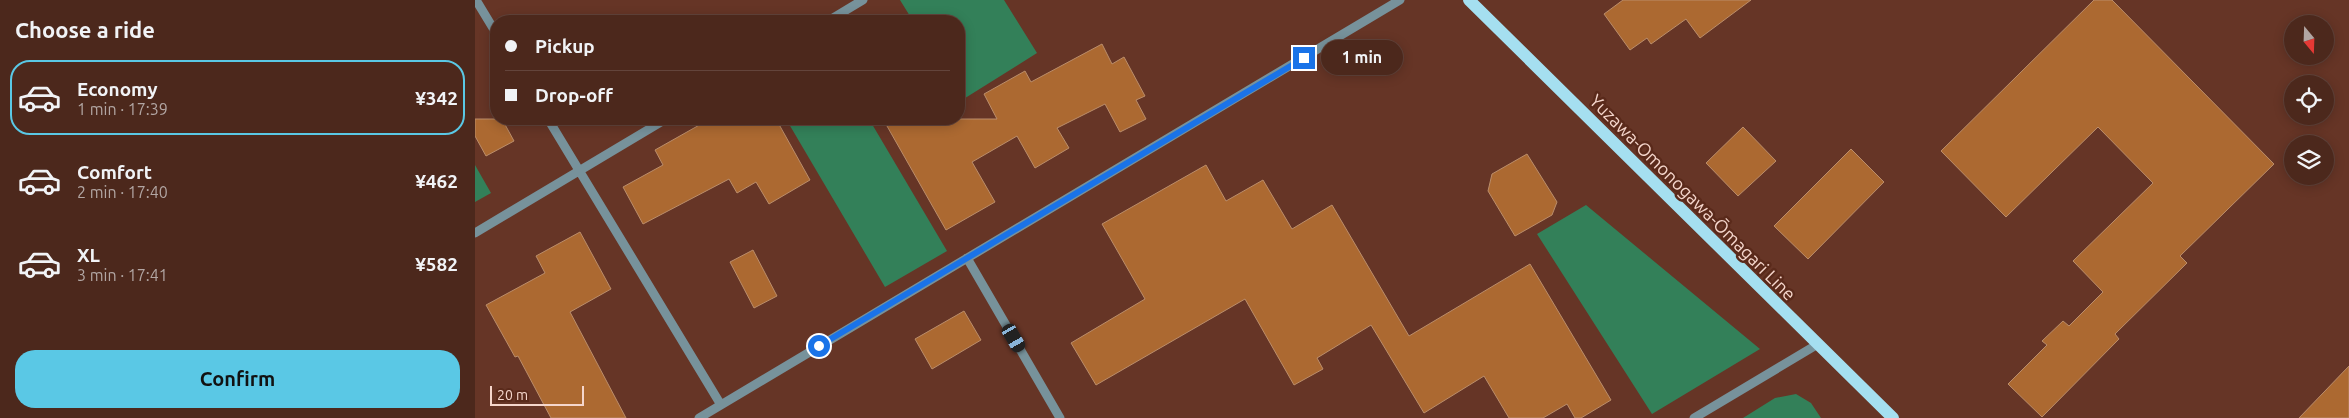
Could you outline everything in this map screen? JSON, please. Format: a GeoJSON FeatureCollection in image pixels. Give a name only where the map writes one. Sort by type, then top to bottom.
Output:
{"type":"FeatureCollection","features":[{"type":"Feature","properties":{"kind":"main road","name":"Yuzawa-Omonogawa-Ōmagari Line"},"geometry":{"type":"LineString","coordinates":[[1469,0],[1893,418]]}},
{"type":"Feature","properties":{"kind":"street"},"geometry":{"type":"LineString","coordinates":[[476,0],[490,23]]}},
{"type":"Feature","properties":{"kind":"street"},"geometry":{"type":"LineString","coordinates":[[838,15],[863,0]]}},
{"type":"Feature","properties":{"kind":"street"},"geometry":{"type":"LineString","coordinates":[[702,417],[1400,0]]}},
{"type":"Feature","properties":{"kind":"street"},"geometry":{"type":"LineString","coordinates":[[552,125],[721,405]]}},
{"type":"Feature","properties":{"kind":"street"},"geometry":{"type":"LineString","coordinates":[[475,233],[655,125]]}},
{"type":"Feature","properties":{"kind":"street"},"geometry":{"type":"LineString","coordinates":[[967,258],[1060,418]]}},
{"type":"Feature","properties":{"kind":"street"},"geometry":{"type":"LineString","coordinates":[[1693,418],[1817,344]]}},
{"type":"Feature","properties":{"kind":"green space"},"geometry":{"type":"Polygon","coordinates":[[[900,0],[1004,0],[1037,53],[965,98],[965,15],[909,15],[900,0]]]}},
{"type":"Feature","properties":{"kind":"green space"},"geometry":{"type":"Polygon","coordinates":[[[790,125],[873,125],[947,251],[885,287],[790,125]]]}},
{"type":"Feature","properties":{"kind":"green space"},"geometry":{"type":"Polygon","coordinates":[[[475,165],[491,193],[475,202],[475,165]]]}},
{"type":"Feature","properties":{"kind":"green space"},"geometry":{"type":"Polygon","coordinates":[[[1586,205],[1760,349],[1652,414],[1537,234],[1586,205]]]}},
{"type":"Feature","properties":{"kind":"green space"},"geometry":{"type":"Polygon","coordinates":[[[1796,394],[1811,403],[1821,418],[1743,418],[1775,398],[1796,394]]]}},
{"type":"Feature","properties":{"kind":"building"},"geometry":{"type":"Polygon","coordinates":[[[1623,0],[1751,0],[1700,38],[1686,19],[1651,44],[1647,38],[1630,50],[1604,14],[1623,0]]]}},
{"type":"Feature","properties":{"kind":"building"},"geometry":{"type":"Polygon","coordinates":[[[2094,0],[2112,0],[2274,164],[2180,256],[2187,263],[2115,334],[2119,339],[2042,417],[2008,384],[2047,345],[2042,341],[2063,321],[2069,326],[2103,292],[2073,261],[2153,183],[2098,127],[2006,217],[1941,151],[2094,0]]]}},
{"type":"Feature","properties":{"kind":"building"},"geometry":{"type":"Polygon","coordinates":[[[1102,44],[1112,64],[1124,57],[1145,96],[1136,100],[1146,119],[1120,132],[1105,104],[1057,128],[1069,148],[1035,168],[1017,136],[972,162],[995,202],[946,230],[886,125],[965,125],[965,119],[997,119],[984,94],[1025,71],[1031,82],[1102,44]]]}},
{"type":"Feature","properties":{"kind":"building"},"geometry":{"type":"Polygon","coordinates":[[[475,119],[490,119],[490,125],[505,125],[514,141],[486,156],[475,136],[475,119]]]}},
{"type":"Feature","properties":{"kind":"building"},"geometry":{"type":"Polygon","coordinates":[[[699,125],[779,125],[810,180],[769,204],[756,182],[737,193],[729,179],[643,224],[623,187],[663,165],[655,150],[699,125]]]}},
{"type":"Feature","properties":{"kind":"building"},"geometry":{"type":"Polygon","coordinates":[[[1743,127],[1776,161],[1738,196],[1706,163],[1743,127]]]}},
{"type":"Feature","properties":{"kind":"building"},"geometry":{"type":"Polygon","coordinates":[[[1851,149],[1884,182],[1808,259],[1774,226],[1851,149]]]}},
{"type":"Feature","properties":{"kind":"building"},"geometry":{"type":"Polygon","coordinates":[[[1527,154],[1557,202],[1552,215],[1515,236],[1488,191],[1492,174],[1527,154]]]}},
{"type":"Feature","properties":{"kind":"building"},"geometry":{"type":"Polygon","coordinates":[[[1206,165],[1226,201],[1263,180],[1292,229],[1332,205],[1409,336],[1530,264],[1611,400],[1581,418],[1575,418],[1567,404],[1543,418],[1509,418],[1484,376],[1424,413],[1371,325],[1317,358],[1323,369],[1294,385],[1245,299],[1096,385],[1071,343],[1145,299],[1102,224],[1206,165]]]}},
{"type":"Feature","properties":{"kind":"building"},"geometry":{"type":"Polygon","coordinates":[[[580,232],[611,289],[570,312],[626,418],[551,418],[518,356],[515,357],[486,305],[545,273],[536,256],[580,232]]]}},
{"type":"Feature","properties":{"kind":"building"},"geometry":{"type":"Polygon","coordinates":[[[753,250],[777,296],[754,308],[730,262],[753,250]]]}},
{"type":"Feature","properties":{"kind":"building"},"geometry":{"type":"Polygon","coordinates":[[[964,311],[981,340],[932,369],[915,339],[964,311]]]}},
{"type":"Feature","properties":{"kind":"building"},"geometry":{"type":"Polygon","coordinates":[[[2349,366],[2349,418],[2299,418],[2349,366]]]}},
{"type":"Feature","properties":{"kind":"route"},"geometry":{"type":"LineString","coordinates":[[819,346],[1304,58]]}}]}
